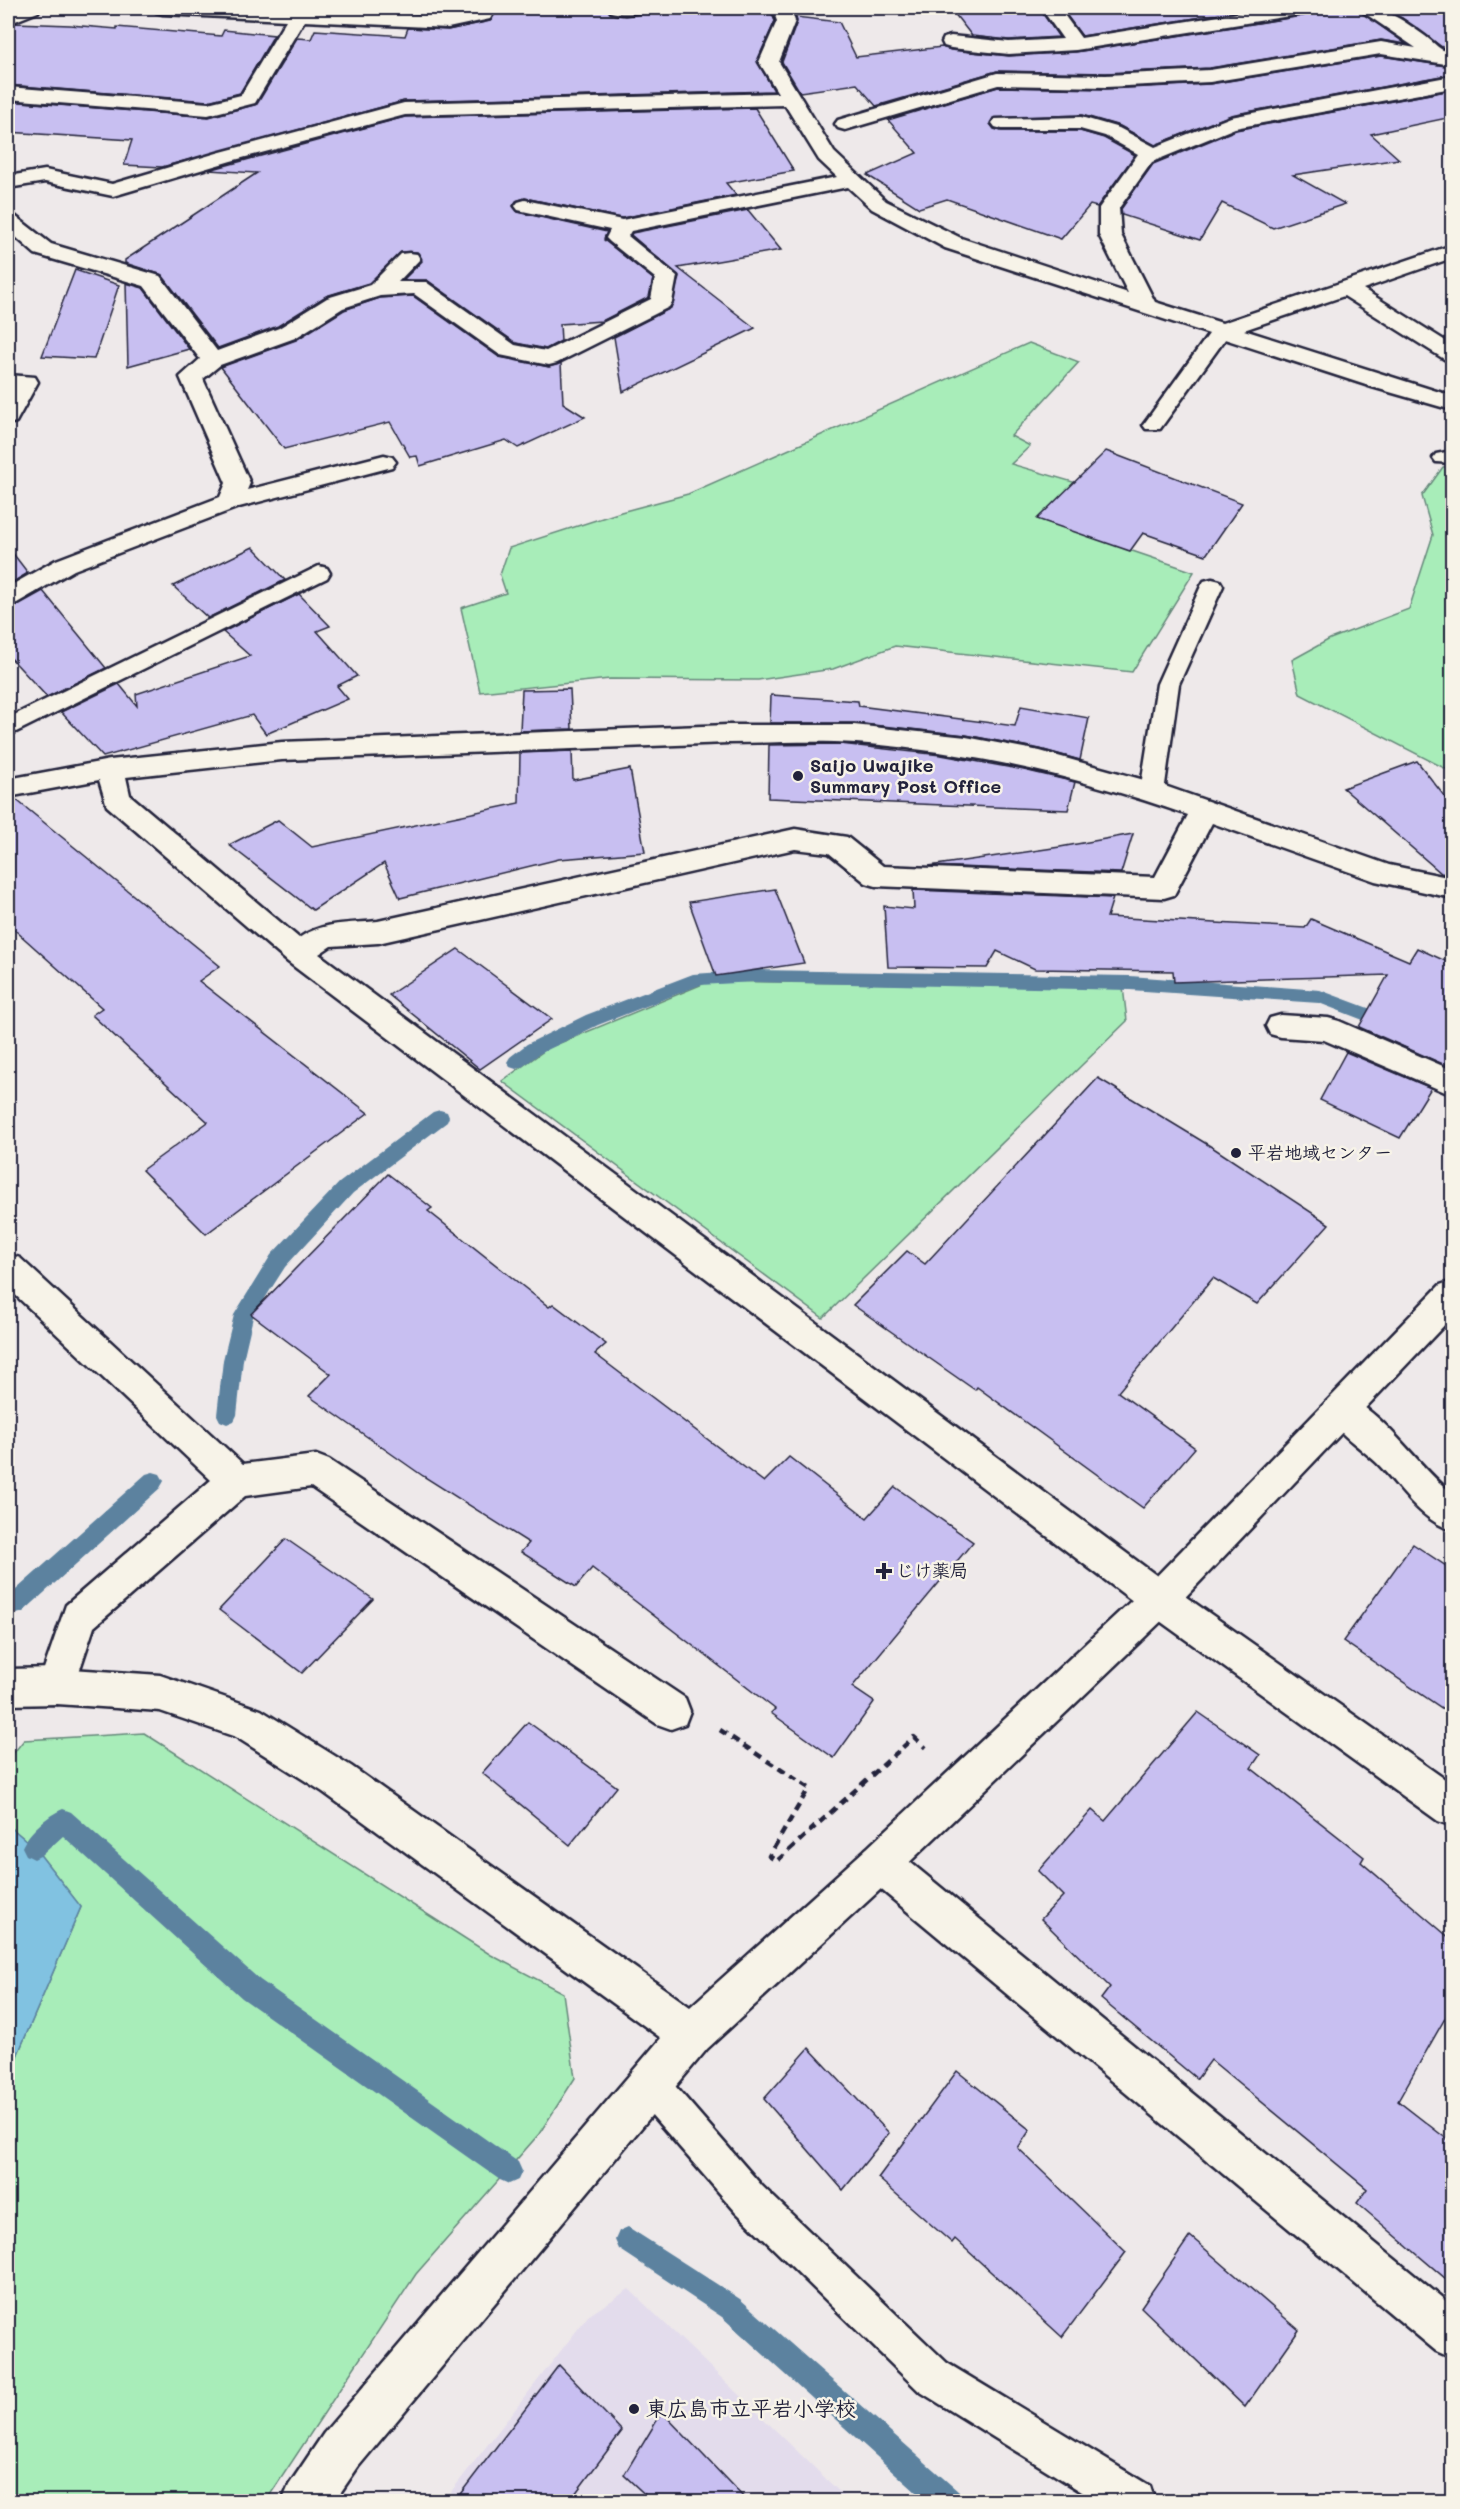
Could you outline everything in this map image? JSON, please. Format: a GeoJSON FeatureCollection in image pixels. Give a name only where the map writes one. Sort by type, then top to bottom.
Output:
{"type":"FeatureCollection","features":[{"type":"Feature","properties":{"kind":"street"},"geometry":{"type":"LineString","coordinates":[[8,19],[32,8]]}},
{"type":"Feature","properties":{"kind":"street"},"geometry":{"type":"LineString","coordinates":[[163,8],[448,22],[483,15],[487,8]]}},
{"type":"Feature","properties":{"kind":"street"},"geometry":{"type":"LineString","coordinates":[[618,8],[633,8]]}},
{"type":"Feature","properties":{"kind":"street"},"geometry":{"type":"LineString","coordinates":[[780,8],[786,21],[769,62],[826,156],[879,205],[953,243],[1221,331],[1452,403]]}},
{"type":"Feature","properties":{"kind":"street"},"geometry":{"type":"LineString","coordinates":[[1050,8],[1076,44]]}},
{"type":"Feature","properties":{"kind":"street"},"geometry":{"type":"LineString","coordinates":[[951,42],[1009,48],[1076,44],[1302,8]]}},
{"type":"Feature","properties":{"kind":"street"},"geometry":{"type":"LineString","coordinates":[[1366,8],[1444,58]]}},
{"type":"Feature","properties":{"kind":"street"},"geometry":{"type":"LineString","coordinates":[[8,93],[208,109],[248,99],[298,15]]}},
{"type":"Feature","properties":{"kind":"street"},"geometry":{"type":"LineString","coordinates":[[845,124],[997,79],[1106,81],[1210,76],[1381,48],[1444,58]]}},
{"type":"Feature","properties":{"kind":"street"},"geometry":{"type":"LineString","coordinates":[[1147,307],[1110,235],[1109,208],[1145,158],[1231,123],[1290,114],[1452,82]]}},
{"type":"Feature","properties":{"kind":"street"},"geometry":{"type":"LineString","coordinates":[[8,182],[45,176],[113,190],[404,109],[791,99]]}},
{"type":"Feature","properties":{"kind":"street"},"geometry":{"type":"LineString","coordinates":[[1002,123],[1081,123],[1112,132],[1154,154]]}},
{"type":"Feature","properties":{"kind":"street"},"geometry":{"type":"LineString","coordinates":[[525,206],[622,226],[852,180]]}},
{"type":"Feature","properties":{"kind":"street"},"geometry":{"type":"LineString","coordinates":[[8,220],[43,249],[152,281],[212,360]]}},
{"type":"Feature","properties":{"kind":"street"},"geometry":{"type":"LineString","coordinates":[[230,502],[238,483],[191,377],[212,360],[287,333],[335,303],[378,290],[418,288],[508,350],[549,358],[661,302],[666,276],[617,238],[622,226]]}},
{"type":"Feature","properties":{"kind":"street"},"geometry":{"type":"LineString","coordinates":[[1221,331],[1452,251]]}},
{"type":"Feature","properties":{"kind":"street"},"geometry":{"type":"LineString","coordinates":[[378,290],[409,260]]}},
{"type":"Feature","properties":{"kind":"street"},"geometry":{"type":"LineString","coordinates":[[1346,288],[1452,354]]}},
{"type":"Feature","properties":{"kind":"street"},"geometry":{"type":"LineString","coordinates":[[8,382],[27,382],[8,417]]}},
{"type":"Feature","properties":{"kind":"street"},"geometry":{"type":"LineString","coordinates":[[8,597],[65,565],[230,502],[384,462]]}},
{"type":"Feature","properties":{"kind":"street"},"geometry":{"type":"LineString","coordinates":[[8,788],[110,769],[282,751],[728,734],[854,734],[966,746],[1040,760],[1152,792],[1385,874],[1452,888]]}},
{"type":"Feature","properties":{"kind":"street"},"geometry":{"type":"LineString","coordinates":[[110,769],[117,799],[298,954],[1159,1599],[1452,1807]]}},
{"type":"Feature","properties":{"kind":"street"},"geometry":{"type":"LineString","coordinates":[[298,954],[324,936],[378,932],[795,839],[837,844],[876,876],[1164,888],[1205,810]]}},
{"type":"Feature","properties":{"kind":"street"},"geometry":{"type":"LineString","coordinates":[[1281,1026],[1328,1029],[1452,1083]]}},
{"type":"Feature","properties":{"kind":"street"},"geometry":{"type":"LineString","coordinates":[[8,1268],[236,1481]]}},
{"type":"Feature","properties":{"kind":"street"},"geometry":{"type":"LineString","coordinates":[[306,2502],[341,2450],[692,2034],[880,1863],[1159,1599],[1452,1295]]}},
{"type":"Feature","properties":{"kind":"street"},"geometry":{"type":"LineString","coordinates":[[1342,1410],[1389,1452],[1431,1498],[1452,1514]]}},
{"type":"Feature","properties":{"kind":"street"},"geometry":{"type":"LineString","coordinates":[[57,1686],[79,1617],[236,1481],[316,1471],[671,1711]]}},
{"type":"Feature","properties":{"kind":"street"},"geometry":{"type":"LineString","coordinates":[[8,1687],[57,1686],[160,1693],[247,1723],[338,1779],[692,2034]]}},
{"type":"Feature","properties":{"kind":"street"},"geometry":{"type":"LineString","coordinates":[[880,1863],[1452,2335]]}},
{"type":"Feature","properties":{"kind":"lane"},"geometry":{"type":"LineString","coordinates":[[1152,425],[1221,331]]}},
{"type":"Feature","properties":{"kind":"lane"},"geometry":{"type":"LineString","coordinates":[[8,727],[319,573]]}},
{"type":"Feature","properties":{"kind":"lane"},"geometry":{"type":"LineString","coordinates":[[1152,792],[1168,684],[1212,586]]}},
{"type":"Feature","properties":{"kind":"lane"},"geometry":{"type":"LineString","coordinates":[[650,2085],[749,2199],[933,2377],[1134,2501]]}},
{"type":"Feature","properties":{"kind":"path"},"geometry":{"type":"LineString","coordinates":[[671,1711],[708,1722],[809,1788],[769,1856],[777,1861],[915,1737],[964,1783]]}},
{"type":"Feature","properties":{"kind":"shaded area","name":"東広島市立平岩小学校"},"geometry":{"type":"Polygon","coordinates":[[[629,2289],[849,2501],[443,2502],[588,2316],[629,2289]]]}},
{"type":"Feature","properties":{"kind":"green space"},"geometry":{"type":"Polygon","coordinates":[[[1029,343],[1079,362],[1011,436],[1030,446],[1011,464],[1080,484],[1038,519],[1194,572],[1132,672],[895,646],[833,669],[758,680],[610,679],[480,692],[461,608],[506,593],[500,575],[509,548],[621,512],[688,494],[1029,343]]]}},
{"type":"Feature","properties":{"kind":"green space"},"geometry":{"type":"Polygon","coordinates":[[[1452,466],[1452,772],[1300,694],[1292,660],[1330,639],[1409,609],[1433,535],[1422,496],[1443,467],[1452,466]]]}},
{"type":"Feature","properties":{"kind":"green space"},"geometry":{"type":"Polygon","coordinates":[[[710,981],[1123,987],[1127,1021],[823,1318],[502,1081],[548,1048],[710,981]]]}},
{"type":"Feature","properties":{"kind":"green space"},"geometry":{"type":"Polygon","coordinates":[[[144,1733],[491,1955],[563,1993],[575,2078],[539,2134],[416,2274],[266,2501],[8,2502],[8,2077],[81,1907],[34,1847],[8,1825],[8,1760],[24,1740],[144,1733]]]}},
{"type":"Feature","properties":{"kind":"water"},"geometry":{"type":"Polygon","coordinates":[[[8,1825],[34,1847],[81,1907],[8,2077],[8,1825]]]}},
{"type":"Feature","properties":{"kind":"building"},"geometry":{"type":"Polygon","coordinates":[[[419,8],[476,8],[448,14],[416,12],[419,8]]]}},
{"type":"Feature","properties":{"kind":"building"},"geometry":{"type":"Polygon","coordinates":[[[498,8],[607,8],[611,14],[625,16],[640,14],[644,8],[754,8],[771,12],[775,21],[757,61],[774,91],[404,101],[162,167],[124,165],[132,140],[8,132],[8,101],[209,117],[257,104],[297,38],[311,39],[315,30],[405,36],[408,28],[448,30],[490,21],[498,8]]]}},
{"type":"Feature","properties":{"kind":"building"},"geometry":{"type":"Polygon","coordinates":[[[950,8],[1039,8],[1059,37],[1009,40],[972,36],[950,8]]]}},
{"type":"Feature","properties":{"kind":"building"},"geometry":{"type":"Polygon","coordinates":[[[1061,8],[1259,8],[1082,36],[1061,8]]]}},
{"type":"Feature","properties":{"kind":"building"},"geometry":{"type":"Polygon","coordinates":[[[1313,8],[1355,8],[1406,44],[1381,40],[1210,68],[1106,73],[997,71],[876,106],[857,84],[800,92],[782,62],[797,22],[796,17],[839,22],[856,57],[942,47],[1009,56],[1076,52],[1302,16],[1310,14],[1313,8]]]}},
{"type":"Feature","properties":{"kind":"building"},"geometry":{"type":"Polygon","coordinates":[[[1378,8],[1452,8],[1452,51],[1442,47],[1402,18],[1378,8]]]}},
{"type":"Feature","properties":{"kind":"building"},"geometry":{"type":"Polygon","coordinates":[[[15,23],[117,29],[117,27],[221,36],[224,30],[274,35],[240,93],[208,101],[8,85],[8,26],[15,23]]]}},
{"type":"Feature","properties":{"kind":"building"},"geometry":{"type":"Polygon","coordinates":[[[1381,56],[1452,67],[1452,74],[1231,115],[1155,145],[1120,126],[1082,115],[993,118],[990,124],[994,129],[1001,131],[1080,131],[1104,138],[1135,155],[1097,207],[1090,205],[1061,239],[947,199],[919,208],[867,175],[917,153],[888,120],[998,87],[1106,89],[1210,84],[1381,56]]]}},
{"type":"Feature","properties":{"kind":"building"},"geometry":{"type":"Polygon","coordinates":[[[1452,90],[1452,117],[1371,134],[1399,159],[1293,175],[1345,204],[1273,228],[1222,203],[1200,240],[1122,215],[1121,209],[1153,164],[1236,130],[1452,90]]]}},
{"type":"Feature","properties":{"kind":"building"},"geometry":{"type":"Polygon","coordinates":[[[755,108],[794,171],[726,183],[736,195],[622,218],[525,198],[516,201],[513,206],[518,212],[607,232],[604,240],[653,279],[649,297],[602,321],[560,324],[561,341],[546,349],[516,343],[427,280],[403,280],[422,261],[417,252],[401,252],[369,283],[326,296],[278,326],[218,348],[162,275],[125,263],[125,260],[257,173],[209,170],[405,117],[755,108]]]}},
{"type":"Feature","properties":{"kind":"building"},"geometry":{"type":"Polygon","coordinates":[[[748,210],[781,250],[678,268],[755,328],[623,392],[614,337],[671,308],[679,276],[631,235],[632,233],[748,210]]]}},
{"type":"Feature","properties":{"kind":"building"},"geometry":{"type":"Polygon","coordinates":[[[75,270],[119,285],[94,359],[42,356],[75,270]]]}},
{"type":"Feature","properties":{"kind":"building"},"geometry":{"type":"Polygon","coordinates":[[[126,283],[143,288],[189,349],[128,366],[126,283]]]}},
{"type":"Feature","properties":{"kind":"building"},"geometry":{"type":"Polygon","coordinates":[[[413,296],[499,357],[549,367],[561,363],[563,403],[585,417],[518,448],[506,440],[420,466],[417,456],[410,457],[390,422],[284,449],[221,367],[296,340],[344,310],[380,298],[413,296]]]}},
{"type":"Feature","properties":{"kind":"building"},"geometry":{"type":"Polygon","coordinates":[[[1106,451],[1242,503],[1206,555],[1143,533],[1130,551],[1037,519],[1106,451]]]}},
{"type":"Feature","properties":{"kind":"building"},"geometry":{"type":"Polygon","coordinates":[[[8,547],[28,573],[8,585],[8,547]]]}},
{"type":"Feature","properties":{"kind":"building"},"geometry":{"type":"Polygon","coordinates":[[[253,547],[285,580],[208,618],[173,586],[253,547]]]}},
{"type":"Feature","properties":{"kind":"building"},"geometry":{"type":"Polygon","coordinates":[[[43,591],[106,668],[47,697],[8,655],[8,607],[18,605],[43,591]]]}},
{"type":"Feature","properties":{"kind":"building"},"geometry":{"type":"Polygon","coordinates":[[[299,594],[330,626],[317,631],[357,676],[337,686],[348,699],[266,734],[252,715],[103,757],[61,712],[119,684],[137,706],[136,694],[250,656],[223,632],[299,594]]]}},
{"type":"Feature","properties":{"kind":"building"},"geometry":{"type":"Polygon","coordinates":[[[570,689],[572,729],[520,731],[522,690],[570,689]]]}},
{"type":"Feature","properties":{"kind":"building"},"geometry":{"type":"Polygon","coordinates":[[[771,695],[858,701],[859,706],[1015,726],[1021,706],[1089,718],[1080,760],[1040,749],[966,735],[854,723],[770,723],[771,695]]]}},
{"type":"Feature","properties":{"kind":"building"},"geometry":{"type":"Polygon","coordinates":[[[840,744],[941,755],[1075,782],[1068,810],[768,798],[769,745],[840,744]]]}},
{"type":"Feature","properties":{"kind":"building"},"geometry":{"type":"Polygon","coordinates":[[[572,751],[573,780],[630,769],[645,852],[559,859],[400,898],[384,863],[313,910],[229,845],[278,820],[312,847],[519,803],[520,753],[572,751]]]}},
{"type":"Feature","properties":{"kind":"building"},"geometry":{"type":"Polygon","coordinates":[[[1417,761],[1452,806],[1452,876],[1441,873],[1343,788],[1417,761]]]}},
{"type":"Feature","properties":{"kind":"building"},"geometry":{"type":"Polygon","coordinates":[[[14,798],[220,966],[199,981],[368,1113],[206,1234],[142,1170],[208,1122],[92,1015],[102,1008],[8,924],[8,799],[14,798]]]}},
{"type":"Feature","properties":{"kind":"building"},"geometry":{"type":"Polygon","coordinates":[[[1133,834],[1121,873],[929,866],[1060,847],[1133,834]]]}},
{"type":"Feature","properties":{"kind":"building"},"geometry":{"type":"Polygon","coordinates":[[[775,889],[804,963],[716,976],[689,902],[775,889]]]}},
{"type":"Feature","properties":{"kind":"building"},"geometry":{"type":"Polygon","coordinates":[[[913,890],[1113,898],[1107,917],[1305,928],[1311,919],[1409,961],[1417,948],[1452,964],[1452,1053],[1445,1065],[1359,1027],[1388,975],[1174,982],[1173,971],[1035,969],[997,951],[987,968],[888,967],[884,906],[914,909],[913,890]]]}},
{"type":"Feature","properties":{"kind":"building"},"geometry":{"type":"Polygon","coordinates":[[[458,949],[552,1019],[480,1069],[389,995],[458,949]]]}},
{"type":"Feature","properties":{"kind":"building"},"geometry":{"type":"Polygon","coordinates":[[[1346,1052],[1431,1088],[1400,1138],[1320,1100],[1346,1052]]]}},
{"type":"Feature","properties":{"kind":"building"},"geometry":{"type":"Polygon","coordinates":[[[1098,1078],[1215,1149],[1329,1224],[1257,1304],[1213,1278],[1118,1392],[1195,1448],[1143,1508],[977,1387],[975,1390],[853,1305],[907,1251],[925,1264],[1098,1078]]]}},
{"type":"Feature","properties":{"kind":"building"},"geometry":{"type":"Polygon","coordinates":[[[388,1174],[432,1208],[428,1211],[549,1307],[553,1304],[606,1344],[595,1354],[764,1482],[789,1457],[867,1518],[895,1487],[973,1542],[852,1687],[874,1702],[834,1758],[771,1713],[775,1709],[592,1568],[576,1587],[521,1552],[529,1543],[423,1476],[309,1396],[331,1374],[251,1314],[388,1174]]]}},
{"type":"Feature","properties":{"kind":"building"},"geometry":{"type":"Polygon","coordinates":[[[286,1539],[373,1599],[302,1673],[219,1610],[286,1539]]]}},
{"type":"Feature","properties":{"kind":"building"},"geometry":{"type":"Polygon","coordinates":[[[1413,1544],[1452,1570],[1452,1715],[1343,1641],[1413,1544]]]}},
{"type":"Feature","properties":{"kind":"building"},"geometry":{"type":"Polygon","coordinates":[[[1198,1712],[1260,1755],[1251,1768],[1364,1857],[1361,1862],[1452,1940],[1452,2006],[1398,2101],[1452,2143],[1452,2284],[1357,2203],[1367,2189],[1211,2060],[1197,2079],[1101,1999],[1110,1987],[1041,1919],[1063,1896],[1038,1871],[1092,1810],[1105,1821],[1198,1712]]]}},
{"type":"Feature","properties":{"kind":"building"},"geometry":{"type":"Polygon","coordinates":[[[528,1722],[617,1787],[570,1845],[482,1773],[528,1722]]]}},
{"type":"Feature","properties":{"kind":"building"},"geometry":{"type":"Polygon","coordinates":[[[809,2048],[889,2133],[843,2190],[764,2099],[809,2048]]]}},
{"type":"Feature","properties":{"kind":"building"},"geometry":{"type":"Polygon","coordinates":[[[957,2071],[1030,2130],[1018,2148],[1126,2252],[1062,2337],[955,2239],[952,2243],[878,2178],[957,2071]]]}},
{"type":"Feature","properties":{"kind":"building"},"geometry":{"type":"Polygon","coordinates":[[[1190,2236],[1299,2330],[1245,2407],[1141,2307],[1190,2236]]]}},
{"type":"Feature","properties":{"kind":"building"},"geometry":{"type":"Polygon","coordinates":[[[559,2365],[622,2431],[569,2502],[454,2502],[559,2365]]]}},
{"type":"Feature","properties":{"kind":"building"},"geometry":{"type":"Polygon","coordinates":[[[662,2412],[748,2502],[653,2502],[624,2475],[662,2412]]]}},
{"type":"Feature","properties":{"kind":"waterway"},"geometry":{"type":"LineString","coordinates":[[516,1062],[533,1049],[592,1020],[699,979],[754,976],[1130,983],[1320,997],[1389,1023]]}},
{"type":"Feature","properties":{"kind":"waterway"},"geometry":{"type":"LineString","coordinates":[[227,1415],[233,1360],[244,1315],[278,1261],[346,1188],[440,1117]]}},
{"type":"Feature","properties":{"kind":"waterway"},"geometry":{"type":"LineString","coordinates":[[8,1607],[15,1605],[153,1481]]}},
{"type":"Feature","properties":{"kind":"waterway"},"geometry":{"type":"LineString","coordinates":[[34,1847],[63,1820],[251,1989],[509,2171]]}},
{"type":"Feature","properties":{"kind":"waterway"},"geometry":{"type":"LineString","coordinates":[[628,2240],[731,2308],[949,2502]]}},
{"type":"Feature","properties":{"kind":"place","name":"Saijo Uwajike Summary Post Office"},"geometry":{"type":"Point","coordinates":[798,776]}},
{"type":"Feature","properties":{"kind":"place","name":"平岩地域センター"},"geometry":{"type":"Point","coordinates":[1236,1153]}},
{"type":"Feature","properties":{"kind":"place","name":"じけ薬局"},"geometry":{"type":"Point","coordinates":[884,1571]}},
{"type":"Feature","properties":{"kind":"place","name":"東広島市立平岩小学校"},"geometry":{"type":"Point","coordinates":[634,2409]}}]}
